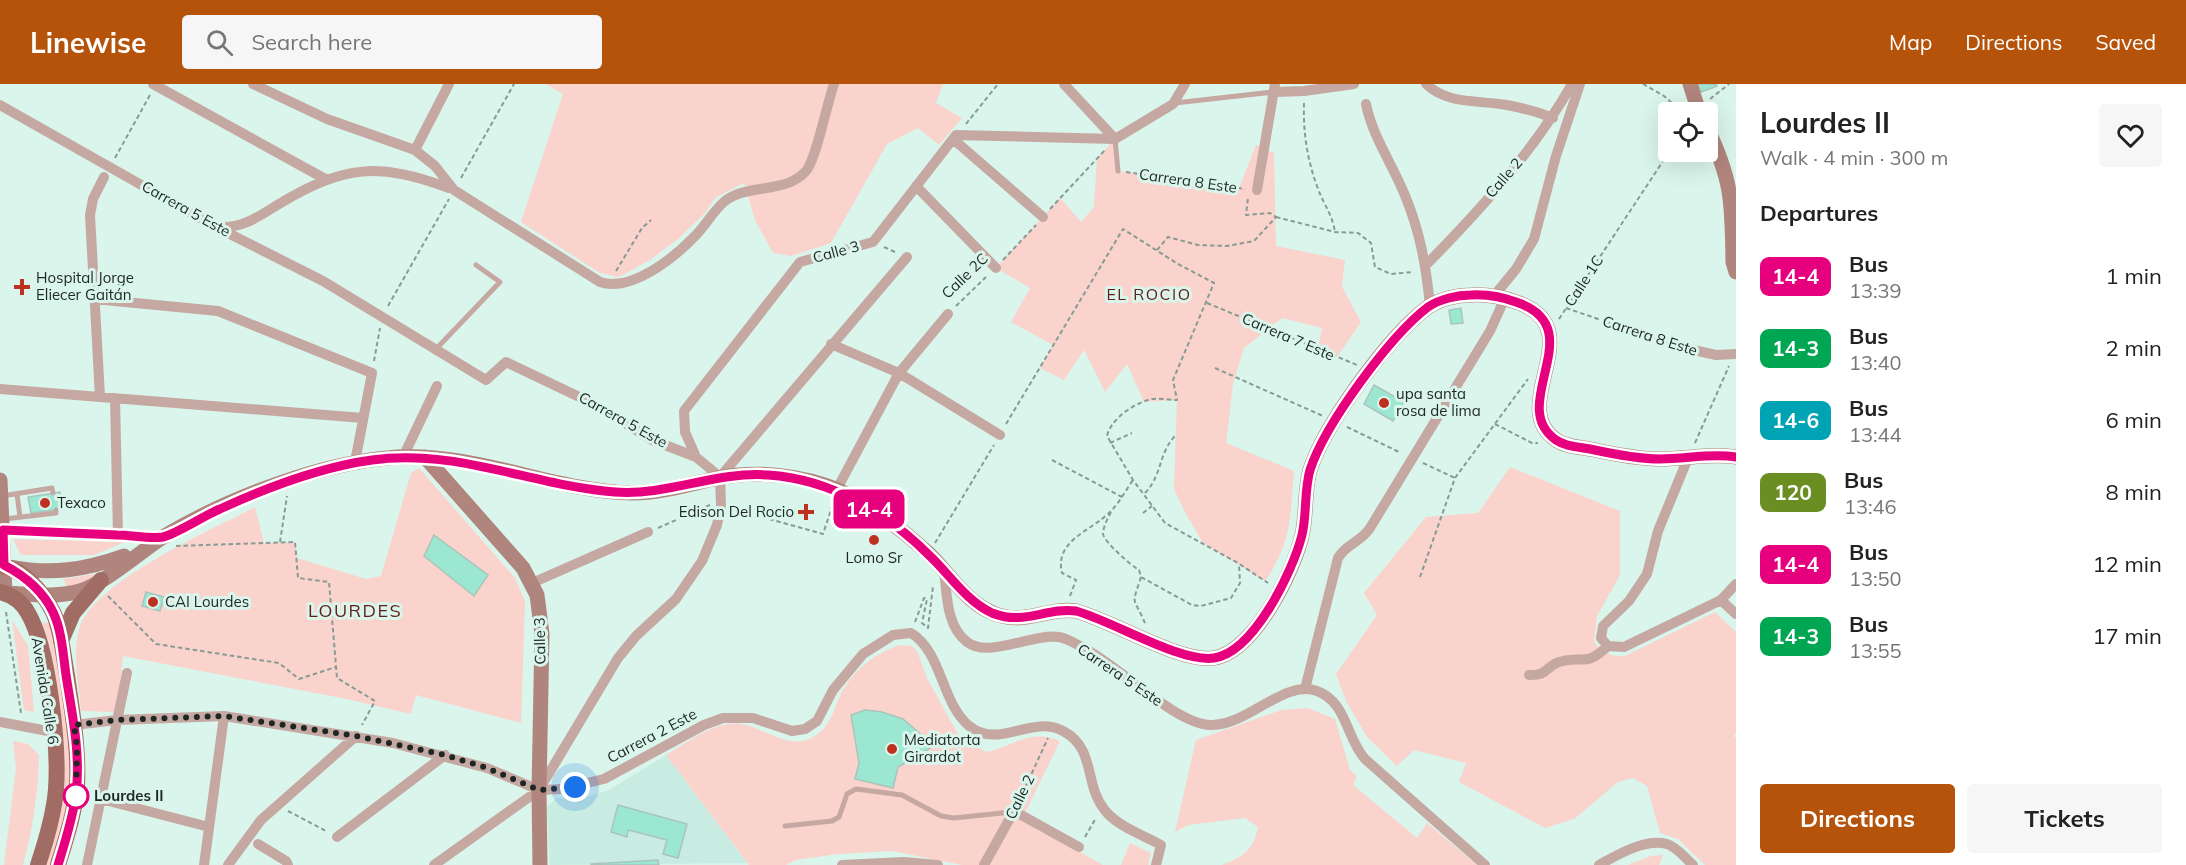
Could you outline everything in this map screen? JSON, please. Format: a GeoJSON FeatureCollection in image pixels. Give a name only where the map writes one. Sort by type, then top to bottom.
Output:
{"type":"FeatureCollection","features":[{"type":"Feature","properties":{"kind":"main road","name":"Avenida Calle 6"},"geometry":{"type":"LineString","coordinates":[[2,565],[24,577],[41,594],[54,614],[61,641],[77,747],[76,796],[58,865]]}},
{"type":"Feature","properties":{"kind":"main road"},"geometry":{"type":"LineString","coordinates":[[61,641],[74,613],[102,585]]}},
{"type":"Feature","properties":{"kind":"main road","name":"Avenida Calle 6"},"geometry":{"type":"LineString","coordinates":[[3,596],[25,608],[35,628],[45,670],[53,732],[56,791],[38,865]]}},
{"type":"Feature","properties":{"kind":"street"},"geometry":{"type":"LineString","coordinates":[[253,84],[327,119],[415,150],[435,166],[454,190]]}},
{"type":"Feature","properties":{"kind":"street"},"geometry":{"type":"LineString","coordinates":[[415,150],[449,84]]}},
{"type":"Feature","properties":{"kind":"street"},"geometry":{"type":"LineString","coordinates":[[214,226],[232,227],[250,222],[292,197],[327,180],[365,170],[392,171],[417,176],[454,190],[595,279],[612,285],[630,282],[669,259],[696,235],[720,206],[734,196],[750,189],[786,183],[803,174],[814,158],[834,84]]}},
{"type":"Feature","properties":{"kind":"street"},"geometry":{"type":"LineString","coordinates":[[1064,84],[1115,139]]}},
{"type":"Feature","properties":{"kind":"street"},"geometry":{"type":"LineString","coordinates":[[955,137],[1115,139],[1173,104],[1185,84]]}},
{"type":"Feature","properties":{"kind":"street"},"geometry":{"type":"LineString","coordinates":[[1257,190],[1275,88],[1304,91],[1354,84]]}},
{"type":"Feature","properties":{"kind":"street"},"geometry":{"type":"LineString","coordinates":[[1426,84],[1436,92],[1454,99],[1506,105],[1553,118]]}},
{"type":"Feature","properties":{"kind":"street","name":"Calle 2"},"geometry":{"type":"LineString","coordinates":[[1426,265],[1457,233],[1553,118],[1572,84]]}},
{"type":"Feature","properties":{"kind":"street"},"geometry":{"type":"LineString","coordinates":[[1485,865],[1365,759],[1352,740],[1341,711],[1332,700],[1320,692],[1305,689],[1338,558],[1345,548],[1366,534],[1414,459],[1490,331],[1500,297],[1534,239],[1556,156],[1580,84]]}},
{"type":"Feature","properties":{"kind":"street"},"geometry":{"type":"LineString","coordinates":[[1690,84],[1696,102]]}},
{"type":"Feature","properties":{"kind":"street"},"geometry":{"type":"LineString","coordinates":[[154,85],[327,180]]}},
{"type":"Feature","properties":{"kind":"street"},"geometry":{"type":"LineString","coordinates":[[1366,104],[1371,125],[1416,222],[1426,265],[1430,306]]}},
{"type":"Feature","properties":{"kind":"street","name":"Carrera 5 Este"},"geometry":{"type":"LineString","coordinates":[[0,105],[214,226],[323,280],[486,380],[506,362],[594,404],[652,440],[696,458],[720,477]]}},
{"type":"Feature","properties":{"kind":"street"},"geometry":{"type":"LineString","coordinates":[[955,137],[1043,217]]}},
{"type":"Feature","properties":{"kind":"street","name":"Calle 3"},"geometry":{"type":"LineString","coordinates":[[696,458],[685,432],[684,411],[800,262],[873,242],[955,137]]}},
{"type":"Feature","properties":{"kind":"street"},"geometry":{"type":"LineString","coordinates":[[1718,156],[1729,184],[1732,262],[1736,272]]}},
{"type":"Feature","properties":{"kind":"street"},"geometry":{"type":"LineString","coordinates":[[100,397],[90,215],[93,199],[104,177]]}},
{"type":"Feature","properties":{"kind":"street"},"geometry":{"type":"LineString","coordinates":[[916,186],[996,268]]}},
{"type":"Feature","properties":{"kind":"street"},"geometry":{"type":"LineString","coordinates":[[434,865],[539,790],[622,652],[684,588],[708,550],[721,505],[720,477],[907,257]]}},
{"type":"Feature","properties":{"kind":"street"},"geometry":{"type":"LineString","coordinates":[[0,480],[9,495],[2,525],[3,596],[81,591],[102,585],[149,546],[225,506],[289,481],[355,462],[425,457],[489,466],[574,487],[614,492],[665,491],[720,477],[768,475],[837,489],[866,507],[928,554],[972,601],[1001,616],[1033,618],[1066,609],[1095,617],[1192,657],[1220,656],[1230,652],[1249,637],[1294,560],[1302,535],[1310,472],[1335,421],[1371,370],[1430,306],[1463,295],[1500,297],[1532,309],[1540,316],[1549,334],[1550,353],[1538,403],[1542,424],[1550,435],[1561,443],[1636,458],[1688,458],[1714,455],[1736,457]]}},
{"type":"Feature","properties":{"kind":"street"},"geometry":{"type":"LineString","coordinates":[[94,299],[218,311],[372,373],[355,462]]}},
{"type":"Feature","properties":{"kind":"street","name":"Calle 2C"},"geometry":{"type":"LineString","coordinates":[[837,489],[899,373],[948,314]]}},
{"type":"Feature","properties":{"kind":"street"},"geometry":{"type":"LineString","coordinates":[[831,344],[899,373],[1000,435]]}},
{"type":"Feature","properties":{"kind":"street","name":"Carrera 8 Este"},"geometry":{"type":"LineString","coordinates":[[1680,347],[1716,355],[1735,354]]}},
{"type":"Feature","properties":{"kind":"street"},"geometry":{"type":"LineString","coordinates":[[403,457],[437,386]]}},
{"type":"Feature","properties":{"kind":"street"},"geometry":{"type":"LineString","coordinates":[[0,389],[363,418]]}},
{"type":"Feature","properties":{"kind":"street"},"geometry":{"type":"LineString","coordinates":[[115,398],[118,535]]}},
{"type":"Feature","properties":{"kind":"street","name":"Calle 3"},"geometry":{"type":"LineString","coordinates":[[425,457],[523,568],[532,583],[540,608],[542,634],[540,865]]}},
{"type":"Feature","properties":{"kind":"street"},"geometry":{"type":"LineString","coordinates":[[1529,675],[1543,674],[1560,662],[1590,661],[1605,643],[1603,626],[1629,601],[1647,574],[1658,531],[1688,458]]}},
{"type":"Feature","properties":{"kind":"street"},"geometry":{"type":"LineString","coordinates":[[2,525],[164,537]]}},
{"type":"Feature","properties":{"kind":"street"},"geometry":{"type":"LineString","coordinates":[[532,583],[648,532]]}},
{"type":"Feature","properties":{"kind":"street"},"geometry":{"type":"LineString","coordinates":[[2,565],[48,572],[82,570],[149,546]]}},
{"type":"Feature","properties":{"kind":"street","name":"Carrera 5 Este"},"geometry":{"type":"LineString","coordinates":[[944,570],[951,620],[958,634],[970,644],[985,649],[1032,639],[1060,637],[1118,669],[1191,721],[1210,725],[1229,723],[1284,695],[1305,689]]}},
{"type":"Feature","properties":{"kind":"street"},"geometry":{"type":"LineString","coordinates":[[1605,643],[1624,647],[1721,600],[1736,584]]}},
{"type":"Feature","properties":{"kind":"street"},"geometry":{"type":"LineString","coordinates":[[1721,600],[1736,614]]}},
{"type":"Feature","properties":{"kind":"street"},"geometry":{"type":"LineString","coordinates":[[911,633],[923,644],[960,715],[975,730],[995,736],[1033,726],[1054,728],[1072,737],[1083,749],[1102,808],[1114,820],[1161,845],[1156,865]]}},
{"type":"Feature","properties":{"kind":"street","name":"Carrera 2 Este"},"geometry":{"type":"LineString","coordinates":[[74,725],[117,720],[224,716],[356,736],[445,755],[487,768],[539,790],[575,787],[604,778],[704,725],[723,718],[753,718],[792,731],[805,729],[817,722],[833,690],[863,654],[884,639],[911,633]]}},
{"type":"Feature","properties":{"kind":"street"},"geometry":{"type":"LineString","coordinates":[[87,865],[127,673]]}},
{"type":"Feature","properties":{"kind":"street"},"geometry":{"type":"LineString","coordinates":[[204,865],[224,716]]}},
{"type":"Feature","properties":{"kind":"street"},"geometry":{"type":"LineString","coordinates":[[0,722],[53,732]]}},
{"type":"Feature","properties":{"kind":"street"},"geometry":{"type":"LineString","coordinates":[[228,865],[252,831],[356,736]]}},
{"type":"Feature","properties":{"kind":"street"},"geometry":{"type":"LineString","coordinates":[[337,837],[445,755]]}},
{"type":"Feature","properties":{"kind":"street"},"geometry":{"type":"LineString","coordinates":[[100,799],[209,827]]}},
{"type":"Feature","properties":{"kind":"street"},"geometry":{"type":"LineString","coordinates":[[1014,812],[1079,847]]}},
{"type":"Feature","properties":{"kind":"street","name":"Calle 2"},"geometry":{"type":"LineString","coordinates":[[984,865],[1014,812]]}},
{"type":"Feature","properties":{"kind":"street"},"geometry":{"type":"LineString","coordinates":[[1599,865],[1636,848],[1659,843],[1668,845],[1693,865]]}},
{"type":"Feature","properties":{"kind":"street"},"geometry":{"type":"LineString","coordinates":[[258,844],[286,861],[288,865]]}},
{"type":"Feature","properties":{"kind":"street"},"geometry":{"type":"LineString","coordinates":[[842,865],[904,862],[938,865]]}},
{"type":"Feature","properties":{"kind":"lane"},"geometry":{"type":"LineString","coordinates":[[1173,104],[1275,88]]}},
{"type":"Feature","properties":{"kind":"lane","name":"Carrera 8 Este"},"geometry":{"type":"LineString","coordinates":[[1115,139],[1119,171]]}},
{"type":"Feature","properties":{"kind":"lane"},"geometry":{"type":"LineString","coordinates":[[436,349],[500,282],[476,265]]}},
{"type":"Feature","properties":{"kind":"lane"},"geometry":{"type":"LineString","coordinates":[[20,517],[9,495],[52,488],[53,493]]}},
{"type":"Feature","properties":{"kind":"lane"},"geometry":{"type":"LineString","coordinates":[[2,525],[20,517],[56,513],[56,510]]}},
{"type":"Feature","properties":{"kind":"lane"},"geometry":{"type":"LineString","coordinates":[[785,826],[832,821],[839,817],[847,794],[856,789],[902,795],[941,816],[954,819],[1014,812]]}},
{"type":"Feature","properties":{"kind":"path"},"geometry":{"type":"LineString","coordinates":[[955,137],[998,84]]}},
{"type":"Feature","properties":{"kind":"path"},"geometry":{"type":"LineString","coordinates":[[1643,84],[1671,102]]}},
{"type":"Feature","properties":{"kind":"path"},"geometry":{"type":"LineString","coordinates":[[1708,102],[1729,84]]}},
{"type":"Feature","properties":{"kind":"path"},"geometry":{"type":"LineString","coordinates":[[111,166],[154,85]]}},
{"type":"Feature","properties":{"kind":"path"},"geometry":{"type":"LineString","coordinates":[[1304,91],[1307,152],[1322,198],[1332,214],[1335,232]]}},
{"type":"Feature","properties":{"kind":"path","name":"Calle 2C"},"geometry":{"type":"LineString","coordinates":[[948,314],[996,268],[1115,139]]}},
{"type":"Feature","properties":{"kind":"path","name":"Calle 1C"},"geometry":{"type":"LineString","coordinates":[[1549,334],[1662,162]]}},
{"type":"Feature","properties":{"kind":"path","name":"Carrera 8 Este"},"geometry":{"type":"LineString","coordinates":[[1119,171],[1257,190]]}},
{"type":"Feature","properties":{"kind":"path"},"geometry":{"type":"LineString","coordinates":[[1257,190],[1247,199],[1246,215],[1270,213],[1276,217],[1335,232],[1358,233],[1367,238],[1374,248],[1373,264],[1382,271],[1409,274],[1426,265]]}},
{"type":"Feature","properties":{"kind":"path"},"geometry":{"type":"LineString","coordinates":[[1157,251],[1168,237],[1198,245],[1227,246],[1254,241],[1276,217]]}},
{"type":"Feature","properties":{"kind":"path"},"geometry":{"type":"LineString","coordinates":[[612,285],[622,261],[642,228],[651,220]]}},
{"type":"Feature","properties":{"kind":"path"},"geometry":{"type":"LineString","coordinates":[[928,554],[1123,229],[1215,283],[1173,380],[1177,400],[1150,399],[1116,419],[1109,426],[1107,436],[1110,443],[1133,480],[1165,523],[1238,563],[1278,590]]}},
{"type":"Feature","properties":{"kind":"path"},"geometry":{"type":"LineString","coordinates":[[873,242],[907,257]]}},
{"type":"Feature","properties":{"kind":"path","name":"Carrera 7 Este"},"geometry":{"type":"LineString","coordinates":[[1206,302],[1371,370]]}},
{"type":"Feature","properties":{"kind":"path","name":"Carrera 8 Este"},"geometry":{"type":"LineString","coordinates":[[1566,308],[1680,347]]}},
{"type":"Feature","properties":{"kind":"path"},"geometry":{"type":"LineString","coordinates":[[372,373],[382,316]]}},
{"type":"Feature","properties":{"kind":"path"},"geometry":{"type":"LineString","coordinates":[[1688,458],[1735,354]]}},
{"type":"Feature","properties":{"kind":"path"},"geometry":{"type":"LineString","coordinates":[[1215,368],[1335,421],[1455,478]]}},
{"type":"Feature","properties":{"kind":"path"},"geometry":{"type":"LineString","coordinates":[[1420,577],[1455,478],[1529,377]]}},
{"type":"Feature","properties":{"kind":"path"},"geometry":{"type":"LineString","coordinates":[[1495,424],[1532,443],[1561,443]]}},
{"type":"Feature","properties":{"kind":"path"},"geometry":{"type":"LineString","coordinates":[[1110,443],[1132,433]]}},
{"type":"Feature","properties":{"kind":"path"},"geometry":{"type":"LineString","coordinates":[[1144,493],[1155,482],[1163,452],[1176,435]]}},
{"type":"Feature","properties":{"kind":"path"},"geometry":{"type":"LineString","coordinates":[[1053,460],[1122,497]]}},
{"type":"Feature","properties":{"kind":"path"},"geometry":{"type":"LineString","coordinates":[[1066,609],[1076,580],[1062,573],[1059,561],[1063,550],[1111,512],[1133,480]]}},
{"type":"Feature","properties":{"kind":"path"},"geometry":{"type":"LineString","coordinates":[[280,542],[289,481]]}},
{"type":"Feature","properties":{"kind":"path"},"geometry":{"type":"LineString","coordinates":[[648,532],[703,506],[721,505],[824,534],[837,489]]}},
{"type":"Feature","properties":{"kind":"path"},"geometry":{"type":"LineString","coordinates":[[1143,513],[1152,506]]}},
{"type":"Feature","properties":{"kind":"path"},"geometry":{"type":"LineString","coordinates":[[1111,512],[1104,531],[1104,539],[1130,566],[1139,570],[1142,577],[1192,605],[1213,605],[1231,598],[1237,589],[1240,574],[1238,563]]}},
{"type":"Feature","properties":{"kind":"path"},"geometry":{"type":"LineString","coordinates":[[149,546],[295,542],[298,578],[329,582],[337,678],[375,701],[356,736]]}},
{"type":"Feature","properties":{"kind":"path"},"geometry":{"type":"LineString","coordinates":[[1142,577],[1133,598],[1135,608],[1146,625],[1143,636]]}},
{"type":"Feature","properties":{"kind":"path"},"geometry":{"type":"LineString","coordinates":[[102,585],[156,644],[279,663],[299,679],[336,667]]}},
{"type":"Feature","properties":{"kind":"path"},"geometry":{"type":"LineString","coordinates":[[911,633],[924,598],[927,599],[922,623],[928,628],[933,585]]}},
{"type":"Feature","properties":{"kind":"path"},"geometry":{"type":"LineString","coordinates":[[3,596],[22,726]]}},
{"type":"Feature","properties":{"kind":"path","name":"Calle 2"},"geometry":{"type":"LineString","coordinates":[[1014,812],[1054,728]]}},
{"type":"Feature","properties":{"kind":"path"},"geometry":{"type":"LineString","coordinates":[[278,805],[337,837]]}},
{"type":"Feature","properties":{"kind":"path"},"geometry":{"type":"LineString","coordinates":[[1079,847],[1102,808]]}},
{"type":"Feature","properties":{"kind":"shaded area"},"geometry":{"type":"Polygon","coordinates":[[[546,84],[943,84],[936,103],[962,118],[939,145],[918,128],[887,144],[831,243],[791,256],[773,253],[755,220],[744,183],[716,197],[704,214],[678,239],[650,260],[619,277],[600,273],[521,222],[563,94],[546,84]]]}},
{"type":"Feature","properties":{"kind":"shaded area"},"geometry":{"type":"Polygon","coordinates":[[[1115,139],[1119,171],[1239,188],[1256,145],[1274,153],[1276,246],[1345,260],[1342,287],[1361,322],[1337,357],[1318,349],[1322,328],[1282,318],[1244,348],[1233,384],[1226,443],[1294,471],[1285,541],[1265,581],[1203,543],[1186,514],[1174,489],[1177,400],[1144,402],[1127,364],[1105,392],[1084,350],[1064,380],[1040,368],[1053,345],[1011,322],[1030,288],[996,268],[1060,198],[1081,222],[1094,207],[1097,158],[1115,139]]]}},
{"type":"Feature","properties":{"kind":"shaded area"},"geometry":{"type":"Polygon","coordinates":[[[1510,467],[1620,511],[1620,575],[1597,616],[1594,641],[1603,651],[1611,655],[1625,656],[1715,612],[1736,632],[1736,733],[1734,736],[1736,738],[1736,865],[1705,865],[1678,839],[1660,833],[1647,786],[1633,778],[1618,782],[1574,819],[1545,828],[1459,782],[1466,763],[1414,750],[1397,766],[1367,737],[1346,701],[1336,674],[1377,615],[1364,593],[1426,517],[1478,513],[1510,467]]]}},
{"type":"Feature","properties":{"kind":"shaded area"},"geometry":{"type":"Polygon","coordinates":[[[419,468],[515,578],[525,601],[521,723],[416,695],[411,714],[347,699],[123,656],[117,712],[81,711],[76,645],[81,624],[92,607],[133,573],[186,542],[255,507],[264,543],[295,542],[297,558],[366,579],[381,576],[411,473],[419,468]]]}},
{"type":"Feature","properties":{"kind":"shaded area"},"geometry":{"type":"Polygon","coordinates":[[[13,539],[125,542],[94,555],[21,555],[13,539]]]}},
{"type":"Feature","properties":{"kind":"shaded area"},"geometry":{"type":"Polygon","coordinates":[[[100,573],[87,582],[67,589],[64,579],[100,573]]]}},
{"type":"Feature","properties":{"kind":"shaded area"},"geometry":{"type":"Polygon","coordinates":[[[12,620],[28,646],[34,712],[24,710],[12,620]]]}},
{"type":"Feature","properties":{"kind":"shaded area"},"geometry":{"type":"Polygon","coordinates":[[[51,622],[67,716],[71,764],[64,824],[52,865],[45,865],[60,812],[49,647],[42,623],[51,622]]]}},
{"type":"Feature","properties":{"kind":"shaded area"},"geometry":{"type":"Polygon","coordinates":[[[900,645],[912,646],[917,651],[927,678],[958,734],[986,752],[1031,737],[1049,737],[1060,741],[1022,819],[1103,865],[962,865],[892,851],[838,854],[796,860],[786,865],[749,865],[666,755],[702,733],[721,725],[750,726],[787,740],[806,740],[815,736],[828,724],[839,698],[856,672],[881,653],[900,645]]]}},
{"type":"Feature","properties":{"kind":"shaded area"},"geometry":{"type":"Polygon","coordinates":[[[1308,708],[1335,719],[1350,770],[1357,776],[1353,785],[1417,838],[1427,823],[1477,865],[1222,865],[1246,852],[1253,842],[1258,827],[1245,818],[1188,825],[1175,832],[1196,740],[1281,710],[1308,708]]]}},
{"type":"Feature","properties":{"kind":"shaded area"},"geometry":{"type":"Polygon","coordinates":[[[13,741],[28,744],[39,755],[30,838],[23,865],[4,865],[16,768],[13,741]]]}},
{"type":"Feature","properties":{"kind":"shaded area"},"geometry":{"type":"Polygon","coordinates":[[[666,755],[747,863],[550,865],[547,807],[557,798],[580,799],[609,790],[666,755]]]}},
{"type":"Feature","properties":{"kind":"shaded area"},"geometry":{"type":"Polygon","coordinates":[[[1130,843],[1151,853],[1148,865],[1121,865],[1130,843]]]}},
{"type":"Feature","properties":{"kind":"shaded area"},"geometry":{"type":"Polygon","coordinates":[[[1663,855],[1659,865],[1628,865],[1651,856],[1663,855]]]}},
{"type":"Feature","properties":{"kind":"building"},"geometry":{"type":"Polygon","coordinates":[[[1698,84],[1716,84],[1717,86],[1701,92],[1698,84]]]}},
{"type":"Feature","properties":{"kind":"building"},"geometry":{"type":"Polygon","coordinates":[[[1461,308],[1463,323],[1451,324],[1449,310],[1461,308]]]}},
{"type":"Feature","properties":{"kind":"building","name":"upa santa rosa de lima"},"geometry":{"type":"Polygon","coordinates":[[[1374,385],[1404,402],[1393,421],[1364,404],[1374,385]]]}},
{"type":"Feature","properties":{"kind":"building","name":"Texaco"},"geometry":{"type":"Polygon","coordinates":[[[60,492],[63,509],[31,513],[28,497],[60,492]]]}},
{"type":"Feature","properties":{"kind":"building"},"geometry":{"type":"Polygon","coordinates":[[[434,535],[488,575],[474,596],[424,556],[434,535]]]}},
{"type":"Feature","properties":{"kind":"building","name":"CAI Lourdes"},"geometry":{"type":"Polygon","coordinates":[[[146,592],[164,597],[160,611],[142,606],[146,592]]]}},
{"type":"Feature","properties":{"kind":"building","name":"Mediatorta Girardot"},"geometry":{"type":"Polygon","coordinates":[[[865,710],[882,712],[903,719],[934,746],[898,767],[893,788],[855,779],[859,763],[851,715],[865,710]]]}},
{"type":"Feature","properties":{"kind":"building"},"geometry":{"type":"Polygon","coordinates":[[[618,805],[687,824],[678,858],[663,854],[667,840],[628,830],[627,837],[611,832],[618,805]]]}},
{"type":"Feature","properties":{"kind":"building"},"geometry":{"type":"Polygon","coordinates":[[[658,860],[659,865],[591,865],[591,864],[658,860]]]}},
{"type":"Feature","properties":{"kind":"bus line","name":"14-4"},"geometry":{"type":"LineString","coordinates":[[58,865],[76,796],[77,771],[77,747],[61,641],[54,614],[41,594],[24,577],[4,565],[3,530],[164,537],[225,506],[289,481],[355,462],[403,457],[467,462],[574,487],[633,493],[665,491],[720,477],[768,475],[826,485],[855,499],[915,542],[981,608],[1012,618],[1033,618],[1066,609],[1076,611],[1183,654],[1211,658],[1230,652],[1249,637],[1289,572],[1302,535],[1310,472],[1335,421],[1371,370],[1414,320],[1430,306],[1451,297],[1474,294],[1505,298],[1523,304],[1540,316],[1549,334],[1550,353],[1539,396],[1538,410],[1546,430],[1561,443],[1636,458],[1676,459],[1714,455],[1736,457]]}},
{"type":"Feature","properties":{"kind":"place","name":"Hospital Jorge Eliecer Gaitán"},"geometry":{"type":"Point","coordinates":[22,287]}},
{"type":"Feature","properties":{"kind":"place","name":"upa santa rosa de lima"},"geometry":{"type":"Point","coordinates":[1384,403]}},
{"type":"Feature","properties":{"kind":"place","name":"Texaco"},"geometry":{"type":"Point","coordinates":[45,503]}},
{"type":"Feature","properties":{"kind":"place","name":"Edison Del Rocio"},"geometry":{"type":"Point","coordinates":[806,512]}},
{"type":"Feature","properties":{"kind":"place","name":"Lomo Sr"},"geometry":{"type":"Point","coordinates":[874,540]}},
{"type":"Feature","properties":{"kind":"place","name":"CAI Lourdes"},"geometry":{"type":"Point","coordinates":[153,602]}},
{"type":"Feature","properties":{"kind":"place","name":"Mediatorta Girardot"},"geometry":{"type":"Point","coordinates":[892,749]}},
{"type":"Feature","properties":{"kind":"place","name":"Lourdes II"},"geometry":{"type":"Point","coordinates":[76,796]}},
{"type":"Feature","properties":{"kind":"district","name":"EL ROCIO"},"geometry":{"type":"Point","coordinates":[1149,294]}},
{"type":"Feature","properties":{"kind":"district","name":"LOURDES"},"geometry":{"type":"Point","coordinates":[355,611]}},
{"type":"Feature","properties":{"kind":"route"},"geometry":{"type":"LineString","coordinates":[[76,796],[77,747],[74,725],[117,720],[197,716],[224,716],[289,724],[356,736],[445,755],[487,768],[539,790],[575,787]]}}]}
